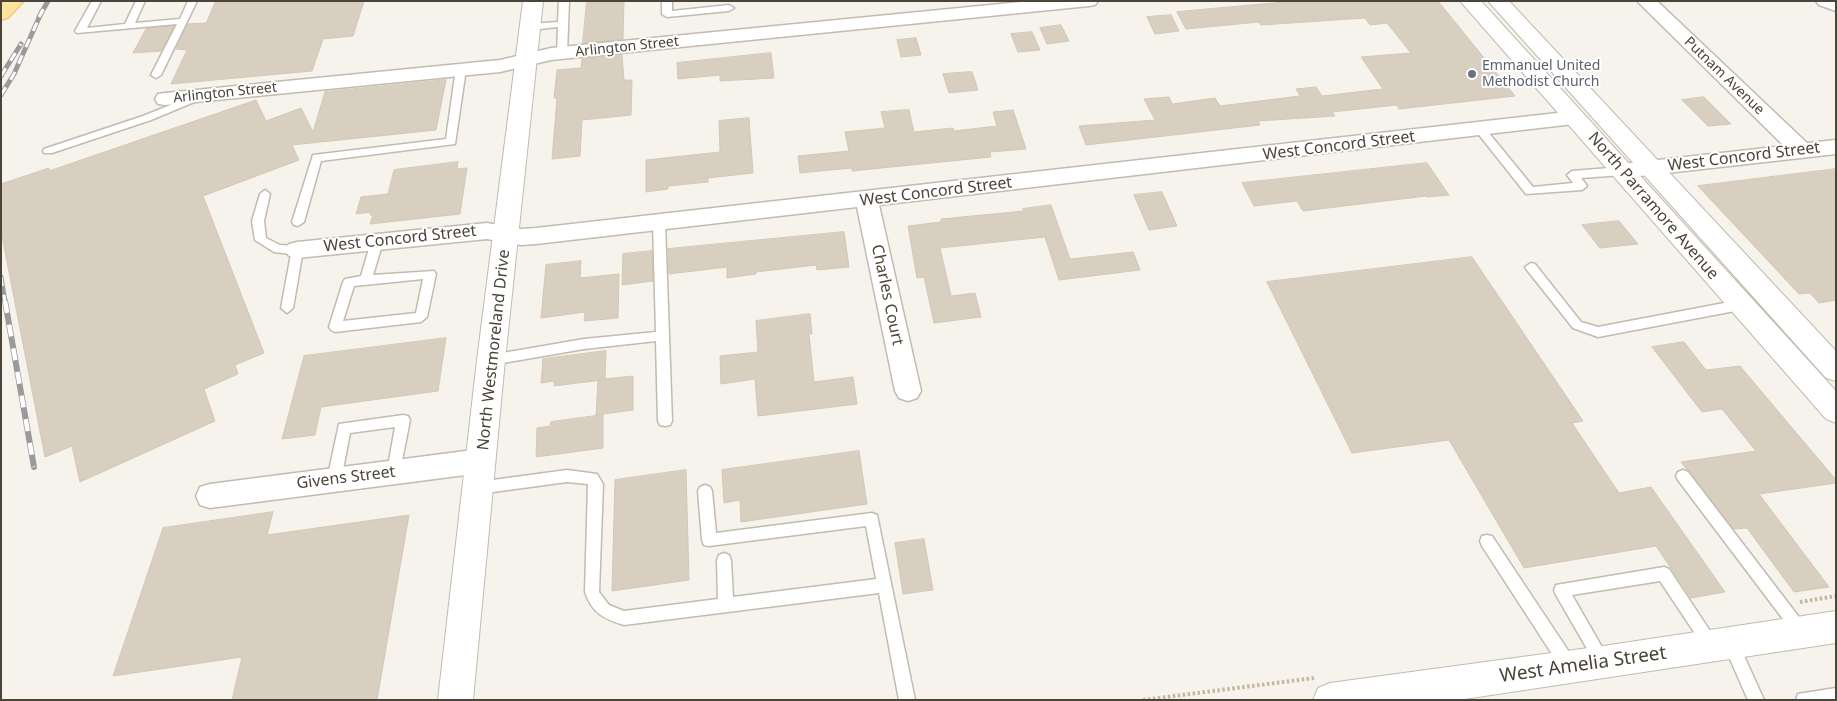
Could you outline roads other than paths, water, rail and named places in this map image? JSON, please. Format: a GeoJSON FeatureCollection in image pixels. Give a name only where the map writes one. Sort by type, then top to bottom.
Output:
{"type":"FeatureCollection","features":[{"type":"Feature","properties":{"kind":"main road"},"geometry":{"type":"LineString","coordinates":[[1,14],[14,1]]}},
{"type":"Feature","properties":{"kind":"street","name":"Arlington Street"},"geometry":{"type":"LineString","coordinates":[[165,99],[500,66],[562,53],[1089,1]]}},
{"type":"Feature","properties":{"kind":"street","name":"North Parramore Avenue"},"geometry":{"type":"LineString","coordinates":[[1470,1],[1836,411]]}},
{"type":"Feature","properties":{"kind":"street","name":"North Parramore Avenue"},"geometry":{"type":"LineString","coordinates":[[1498,1],[1836,370]]}},
{"type":"Feature","properties":{"kind":"street","name":"Putnam Avenue"},"geometry":{"type":"LineString","coordinates":[[1646,1],[1802,150]]}},
{"type":"Feature","properties":{"kind":"street"},"geometry":{"type":"LineString","coordinates":[[1826,1],[1836,6]]}},
{"type":"Feature","properties":{"kind":"street","name":"North Westmoreland Drive"},"geometry":{"type":"LineString","coordinates":[[455,700],[491,360],[531,14]]}},
{"type":"Feature","properties":{"kind":"street","name":"West Concord Street"},"geometry":{"type":"LineString","coordinates":[[297,250],[487,231],[521,237],[536,236],[867,200],[1576,118]]}},
{"type":"Feature","properties":{"kind":"street","name":"West Concord Street"},"geometry":{"type":"LineString","coordinates":[[1622,172],[1836,147]]}},
{"type":"Feature","properties":{"kind":"street","name":"Charles Court"},"geometry":{"type":"LineString","coordinates":[[867,200],[908,391]]}},
{"type":"Feature","properties":{"kind":"street","name":"Givens Street"},"geometry":{"type":"LineString","coordinates":[[210,496],[481,461]]}},
{"type":"Feature","properties":{"kind":"street","name":"West Amelia Street"},"geometry":{"type":"LineString","coordinates":[[1330,700],[1587,666],[1836,627]]}},
{"type":"Feature","properties":{"kind":"lane"},"geometry":{"type":"LineString","coordinates":[[97,1],[80,32],[183,21]]}},
{"type":"Feature","properties":{"kind":"lane"},"geometry":{"type":"LineString","coordinates":[[129,26],[141,1]]}},
{"type":"Feature","properties":{"kind":"lane"},"geometry":{"type":"LineString","coordinates":[[156,75],[193,1]]}},
{"type":"Feature","properties":{"kind":"lane"},"geometry":{"type":"LineString","coordinates":[[562,53],[564,1]]}},
{"type":"Feature","properties":{"kind":"lane"},"geometry":{"type":"LineString","coordinates":[[666,1],[667,14],[729,8]]}},
{"type":"Feature","properties":{"kind":"lane"},"geometry":{"type":"LineString","coordinates":[[531,14],[564,24]]}},
{"type":"Feature","properties":{"kind":"lane"},"geometry":{"type":"LineString","coordinates":[[298,222],[317,158],[451,142],[461,70]]}},
{"type":"Feature","properties":{"kind":"lane"},"geometry":{"type":"LineString","coordinates":[[48,151],[147,118],[200,96]]}},
{"type":"Feature","properties":{"kind":"lane"},"geometry":{"type":"LineString","coordinates":[[1480,129],[1530,191],[1582,186],[1572,175],[1622,172]]}},
{"type":"Feature","properties":{"kind":"lane"},"geometry":{"type":"LineString","coordinates":[[265,194],[258,221],[261,240],[278,249],[297,250],[286,308]]}},
{"type":"Feature","properties":{"kind":"lane"},"geometry":{"type":"LineString","coordinates":[[659,223],[664,336],[665,421]]}},
{"type":"Feature","properties":{"kind":"lane"},"geometry":{"type":"LineString","coordinates":[[366,280],[377,242]]}},
{"type":"Feature","properties":{"kind":"lane"},"geometry":{"type":"LineString","coordinates":[[1531,267],[1577,325],[1598,332],[1740,305]]}},
{"type":"Feature","properties":{"kind":"lane"},"geometry":{"type":"LineString","coordinates":[[430,274],[421,317],[335,327],[349,282],[366,280],[430,274]]}},
{"type":"Feature","properties":{"kind":"lane"},"geometry":{"type":"LineString","coordinates":[[491,360],[584,344],[664,336]]}},
{"type":"Feature","properties":{"kind":"lane"},"geometry":{"type":"LineString","coordinates":[[334,480],[344,428],[403,420],[394,472]]}},
{"type":"Feature","properties":{"kind":"lane"},"geometry":{"type":"LineString","coordinates":[[478,488],[567,476],[592,478],[596,484],[592,592],[595,603],[605,613],[624,618],[885,584]]}},
{"type":"Feature","properties":{"kind":"lane"},"geometry":{"type":"LineString","coordinates":[[1682,476],[1802,632]]}},
{"type":"Feature","properties":{"kind":"lane"},"geometry":{"type":"LineString","coordinates":[[705,491],[709,540],[872,519],[907,700]]}},
{"type":"Feature","properties":{"kind":"lane"},"geometry":{"type":"LineString","coordinates":[[1487,541],[1587,666]]}},
{"type":"Feature","properties":{"kind":"lane"},"geometry":{"type":"LineString","coordinates":[[724,560],[726,605]]}},
{"type":"Feature","properties":{"kind":"lane"},"geometry":{"type":"LineString","coordinates":[[1587,666],[1561,590],[1664,574],[1721,644],[1756,700]]}},
{"type":"Feature","properties":{"kind":"lane"},"geometry":{"type":"LineString","coordinates":[[1804,700],[1836,696]]}},
{"type":"Feature","properties":{"kind":"railway"},"geometry":{"type":"LineString","coordinates":[[41,14],[48,1]]}},
{"type":"Feature","properties":{"kind":"railway"},"geometry":{"type":"LineString","coordinates":[[1,95],[14,74],[41,14]]}},
{"type":"Feature","properties":{"kind":"railway"},"geometry":{"type":"LineString","coordinates":[[1,76],[21,44]]}},
{"type":"Feature","properties":{"kind":"railway"},"geometry":{"type":"LineString","coordinates":[[1,277],[5,302]]}},
{"type":"Feature","properties":{"kind":"railway"},"geometry":{"type":"LineString","coordinates":[[5,301],[34,467]]}},
{"type":"Feature","properties":{"kind":"place","name":"Emmanuel United Methodist Church"},"geometry":{"type":"Point","coordinates":[1472,74]}}]}
